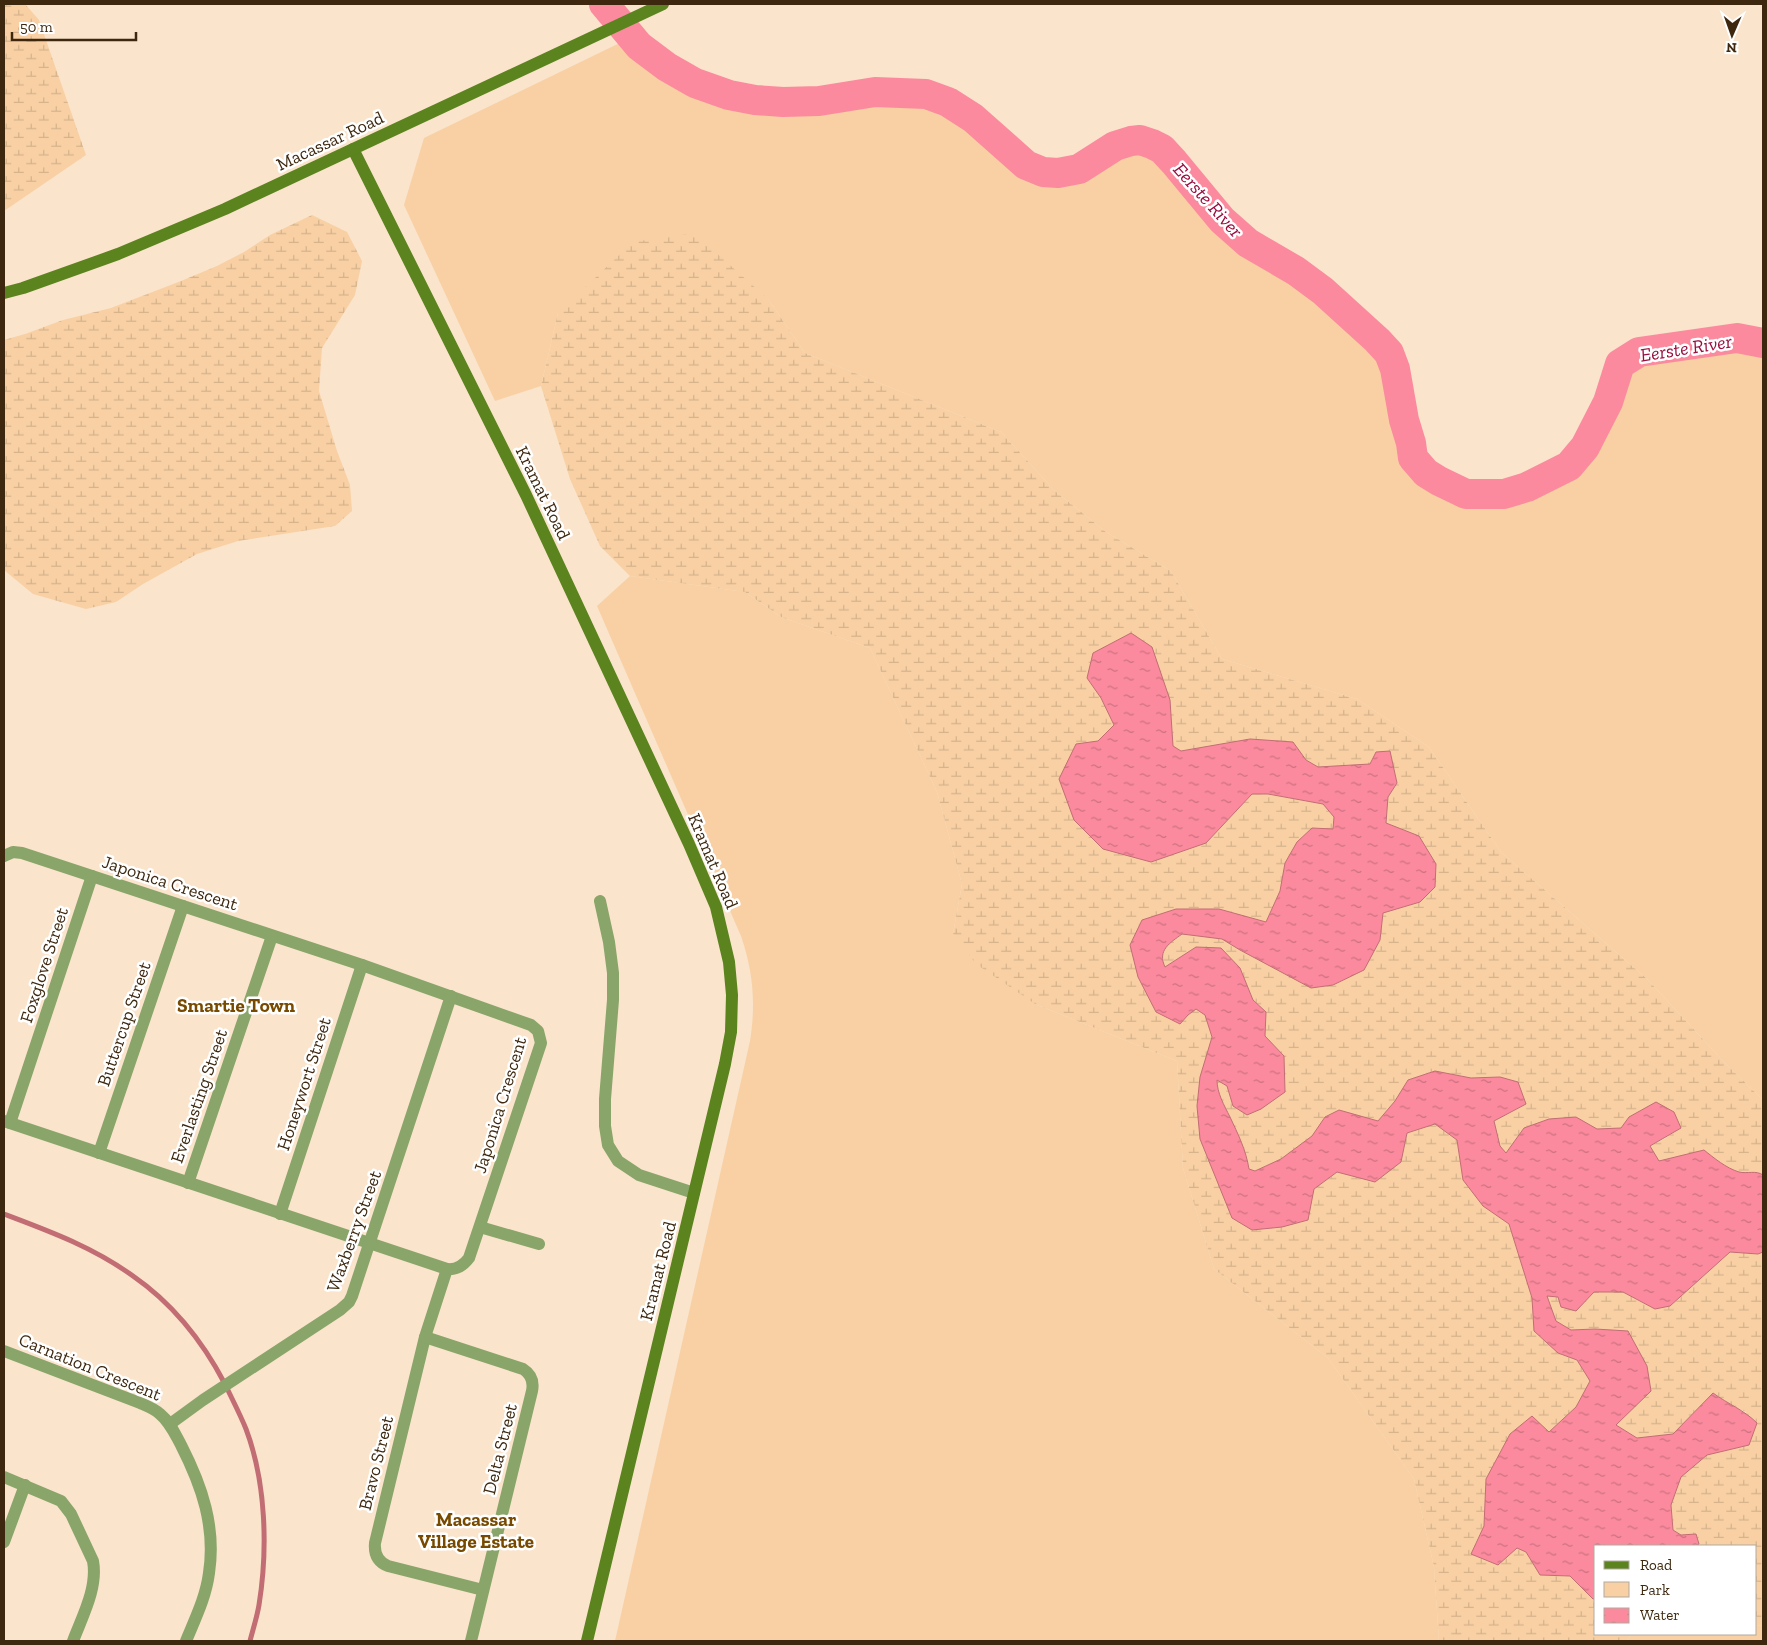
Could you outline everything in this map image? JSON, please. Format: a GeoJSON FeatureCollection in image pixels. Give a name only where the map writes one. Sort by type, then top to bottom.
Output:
{"type":"FeatureCollection","features":[{"type":"Feature","properties":{"kind":"street","name":"Macassar Road"},"geometry":{"type":"LineString","coordinates":[[4,293],[118,254],[225,209],[663,4]]}},
{"type":"Feature","properties":{"kind":"street","name":"Kramat Road"},"geometry":{"type":"LineString","coordinates":[[354,150],[526,495],[689,844],[716,907],[729,962],[732,995],[730,1032],[725,1064],[586,1641]]}},
{"type":"Feature","properties":{"kind":"street","name":"Japonica Crescent"},"geometry":{"type":"LineString","coordinates":[[4,856],[13,852],[22,852],[362,965],[531,1024],[538,1031],[541,1039],[540,1048],[480,1227],[465,1264],[457,1268],[447,1269]]}},
{"type":"Feature","properties":{"kind":"street","name":"Foxglove Street"},"geometry":{"type":"LineString","coordinates":[[7,1122],[92,876]]}},
{"type":"Feature","properties":{"kind":"street"},"geometry":{"type":"LineString","coordinates":[[600,900],[609,942],[613,974],[613,1000],[605,1099],[605,1126],[608,1145],[618,1161],[639,1175],[694,1193]]}},
{"type":"Feature","properties":{"kind":"street","name":"Buttercup Street"},"geometry":{"type":"LineString","coordinates":[[99,1153],[183,906]]}},
{"type":"Feature","properties":{"kind":"street","name":"Everlasting Street"},"geometry":{"type":"LineString","coordinates":[[188,1183],[272,936]]}},
{"type":"Feature","properties":{"kind":"street","name":"Honeywort Street"},"geometry":{"type":"LineString","coordinates":[[280,1214],[362,965]]}},
{"type":"Feature","properties":{"kind":"street","name":"Waxberry Street"},"geometry":{"type":"LineString","coordinates":[[170,1424],[344,1306],[352,1296],[451,996]]}},
{"type":"Feature","properties":{"kind":"street"},"geometry":{"type":"LineString","coordinates":[[7,1122],[447,1269]]}},
{"type":"Feature","properties":{"kind":"street"},"geometry":{"type":"LineString","coordinates":[[480,1227],[539,1244]]}},
{"type":"Feature","properties":{"kind":"street","name":"Bravo Street"},"geometry":{"type":"LineString","coordinates":[[447,1269],[425,1337],[375,1543],[375,1553],[382,1564],[483,1590]]}},
{"type":"Feature","properties":{"kind":"street","name":"Delta Street"},"geometry":{"type":"LineString","coordinates":[[425,1337],[523,1369],[533,1381],[533,1388],[470,1641]]}},
{"type":"Feature","properties":{"kind":"street","name":"Carnation Crescent"},"geometry":{"type":"LineString","coordinates":[[4,1351],[140,1403],[160,1413],[170,1424],[195,1474],[206,1504],[210,1530],[211,1560],[206,1589],[186,1641]]}},
{"type":"Feature","properties":{"kind":"street"},"geometry":{"type":"LineString","coordinates":[[4,1477],[61,1501],[71,1514],[93,1561],[93,1585],[73,1641]]}},
{"type":"Feature","properties":{"kind":"street"},"geometry":{"type":"LineString","coordinates":[[4,1542],[25,1485]]}},
{"type":"Feature","properties":{"kind":"green space"},"geometry":{"type":"Polygon","coordinates":[[[4,4],[25,4],[39,20],[86,155],[4,211],[4,4]]]}},
{"type":"Feature","properties":{"kind":"green space"},"geometry":{"type":"Polygon","coordinates":[[[632,37],[639,46],[667,67],[695,83],[729,95],[755,100],[783,102],[819,101],[875,92],[926,94],[948,102],[973,118],[1026,165],[1043,172],[1058,173],[1079,169],[1115,146],[1131,141],[1140,140],[1162,149],[1222,220],[1248,243],[1296,271],[1323,291],[1389,353],[1395,369],[1413,458],[1426,473],[1438,481],[1466,494],[1504,494],[1527,487],[1569,465],[1585,447],[1608,402],[1620,364],[1639,352],[1737,338],[1763,343],[1763,1100],[1725,1063],[1647,979],[1501,852],[1429,747],[1357,699],[1222,659],[1171,571],[1106,532],[1055,491],[1001,432],[805,353],[768,299],[558,313],[541,386],[495,401],[404,205],[424,138],[632,37]]]}},
{"type":"Feature","properties":{"kind":"green space"},"geometry":{"type":"Polygon","coordinates":[[[312,215],[347,232],[362,261],[355,295],[322,348],[319,391],[337,451],[350,485],[352,511],[335,526],[238,541],[197,554],[143,584],[116,602],[86,609],[33,594],[4,570],[4,340],[63,320],[111,308],[181,281],[217,266],[244,252],[270,235],[312,215]]]}},
{"type":"Feature","properties":{"kind":"green space"},"geometry":{"type":"Polygon","coordinates":[[[694,233],[768,299],[805,353],[1001,432],[1055,491],[1106,532],[1171,571],[1222,659],[1357,699],[1429,747],[1501,852],[1647,979],[1725,1063],[1763,1100],[1763,1175],[1734,1170],[1704,1150],[1659,1161],[1650,1146],[1681,1127],[1629,1117],[1621,1128],[1597,1129],[1576,1117],[1524,1128],[1506,1153],[1500,1146],[1494,1121],[1526,1104],[1500,1077],[1471,1078],[1435,1071],[1408,1080],[1395,1101],[1378,1121],[1325,1117],[1312,1136],[1281,1159],[1255,1171],[1249,1169],[1242,1146],[1221,1100],[1217,1079],[1227,1086],[1233,1106],[1284,1056],[1265,1036],[1266,1012],[1253,1000],[1240,968],[1196,947],[1165,967],[1163,961],[1164,951],[1169,944],[1182,934],[1222,938],[1240,950],[1380,940],[1383,913],[1420,902],[1419,836],[1386,824],[1388,797],[1397,783],[1370,764],[1318,767],[1306,760],[1250,739],[1181,751],[1172,746],[1170,700],[1087,678],[1101,698],[1114,725],[1098,741],[1151,862],[1206,843],[1252,794],[1268,794],[1323,804],[1334,817],[1333,829],[1285,863],[1280,891],[1266,922],[1219,909],[1130,945],[1188,1015],[1196,1008],[1205,1015],[1213,1037],[1209,1049],[1200,1139],[1232,1218],[1314,1189],[1337,1172],[1401,1162],[1407,1133],[1435,1124],[1457,1140],[1463,1180],[1483,1206],[1509,1224],[1532,1298],[1535,1331],[1558,1353],[1577,1360],[1590,1381],[1576,1407],[1549,1432],[1486,1479],[1484,1526],[1475,1544],[1517,1547],[1526,1552],[1540,1575],[1570,1576],[1594,1599],[1594,1635],[1631,1635],[1627,1641],[1439,1641],[1434,1567],[1414,1479],[1328,1358],[1214,1269],[1183,1168],[1177,1061],[1035,1004],[976,964],[953,934],[962,884],[937,792],[870,648],[781,617],[745,592],[630,576],[600,546],[570,479],[541,386],[558,313],[633,242],[694,233]]]}},
{"type":"Feature","properties":{"kind":"green space"},"geometry":{"type":"Polygon","coordinates":[[[630,576],[745,592],[781,617],[870,648],[937,792],[962,884],[953,934],[1035,1004],[1177,1061],[1183,1168],[1214,1269],[1328,1358],[1414,1479],[1434,1567],[1439,1641],[615,1641],[750,1041],[753,1014],[751,975],[741,936],[597,606],[630,576]]]}},
{"type":"Feature","properties":{"kind":"green space"},"geometry":{"type":"Polygon","coordinates":[[[1730,1252],[1758,1254],[1763,1252],[1763,1626],[1757,1625],[1757,1545],[1697,1545],[1673,1530],[1671,1505],[1680,1477],[1707,1455],[1749,1445],[1746,1412],[1730,1405],[1713,1393],[1673,1434],[1638,1438],[1616,1425],[1628,1331],[1571,1330],[1556,1321],[1547,1296],[1558,1297],[1594,1292],[1623,1292],[1655,1309],[1670,1306],[1730,1252]]]}},
{"type":"Feature","properties":{"kind":"green space"},"geometry":{"type":"Polygon","coordinates":[[[1757,1625],[1763,1626],[1763,1641],[1627,1641],[1631,1635],[1757,1635],[1757,1625]]]}},
{"type":"Feature","properties":{"kind":"water"},"geometry":{"type":"Polygon","coordinates":[[[1131,633],[1152,647],[1170,700],[1173,746],[1181,751],[1250,739],[1293,742],[1306,760],[1318,767],[1370,764],[1376,752],[1390,751],[1397,783],[1388,797],[1386,823],[1419,836],[1436,864],[1435,887],[1420,902],[1383,913],[1380,940],[1364,970],[1333,985],[1311,988],[1222,939],[1182,934],[1164,951],[1163,961],[1165,967],[1196,947],[1221,948],[1240,968],[1253,1000],[1266,1012],[1265,1036],[1284,1056],[1285,1092],[1261,1109],[1247,1115],[1233,1106],[1227,1086],[1217,1080],[1223,1103],[1241,1142],[1249,1169],[1255,1171],[1281,1159],[1312,1136],[1325,1117],[1339,1110],[1378,1121],[1395,1101],[1408,1080],[1435,1071],[1471,1078],[1500,1077],[1518,1082],[1526,1104],[1494,1121],[1500,1146],[1506,1153],[1524,1128],[1549,1119],[1576,1117],[1597,1129],[1621,1128],[1629,1117],[1656,1102],[1674,1112],[1681,1128],[1650,1146],[1659,1161],[1704,1150],[1734,1170],[1763,1175],[1763,1252],[1758,1254],[1730,1252],[1670,1306],[1655,1309],[1623,1292],[1594,1292],[1576,1311],[1561,1307],[1558,1297],[1547,1296],[1556,1321],[1571,1330],[1628,1331],[1647,1366],[1651,1391],[1616,1425],[1637,1438],[1673,1434],[1713,1393],[1747,1414],[1757,1423],[1749,1445],[1707,1455],[1681,1477],[1671,1505],[1673,1530],[1681,1535],[1696,1534],[1699,1544],[1594,1545],[1594,1599],[1570,1576],[1540,1575],[1526,1552],[1517,1548],[1498,1565],[1471,1554],[1484,1526],[1486,1479],[1510,1434],[1532,1416],[1549,1432],[1576,1407],[1590,1381],[1577,1360],[1558,1353],[1534,1331],[1532,1298],[1509,1224],[1483,1206],[1463,1180],[1457,1140],[1435,1124],[1407,1133],[1401,1162],[1375,1182],[1337,1172],[1314,1189],[1308,1220],[1282,1227],[1252,1230],[1232,1218],[1200,1139],[1197,1106],[1200,1077],[1212,1037],[1205,1015],[1196,1009],[1180,1024],[1156,1012],[1138,977],[1130,945],[1142,920],[1176,909],[1219,909],[1266,922],[1280,891],[1285,863],[1297,842],[1312,828],[1333,829],[1334,817],[1323,804],[1268,794],[1252,794],[1206,843],[1151,862],[1103,849],[1074,820],[1059,779],[1076,744],[1098,741],[1114,725],[1101,698],[1087,678],[1093,653],[1131,633]]]}},
{"type":"Feature","properties":{"kind":"waterway","name":"Eerste River"},"geometry":{"type":"LineString","coordinates":[[604,4],[639,46],[667,67],[695,83],[729,95],[755,100],[783,102],[819,101],[875,92],[926,94],[948,102],[973,118],[1026,165],[1043,172],[1058,173],[1079,169],[1115,146],[1131,141],[1140,140],[1162,149],[1222,220],[1248,243],[1296,271],[1323,291],[1389,353],[1395,369],[1413,458],[1426,473],[1466,494],[1504,494],[1527,487],[1569,466],[1585,447],[1608,402],[1620,364],[1639,352],[1737,338],[1763,343]]}},
{"type":"Feature","properties":{"kind":"waterway"},"geometry":{"type":"LineString","coordinates":[[4,1214],[54,1233],[86,1248],[133,1276],[161,1298],[185,1324],[197,1338],[216,1368],[246,1429],[253,1449],[261,1493],[264,1561],[259,1605],[250,1641]]}},
{"type":"Feature","properties":{"kind":"district","name":"Smartie Town"},"geometry":{"type":"Point","coordinates":[236,1005]}},
{"type":"Feature","properties":{"kind":"district","name":"Macassar Village Estate"},"geometry":{"type":"Point","coordinates":[476,1530]}}]}
